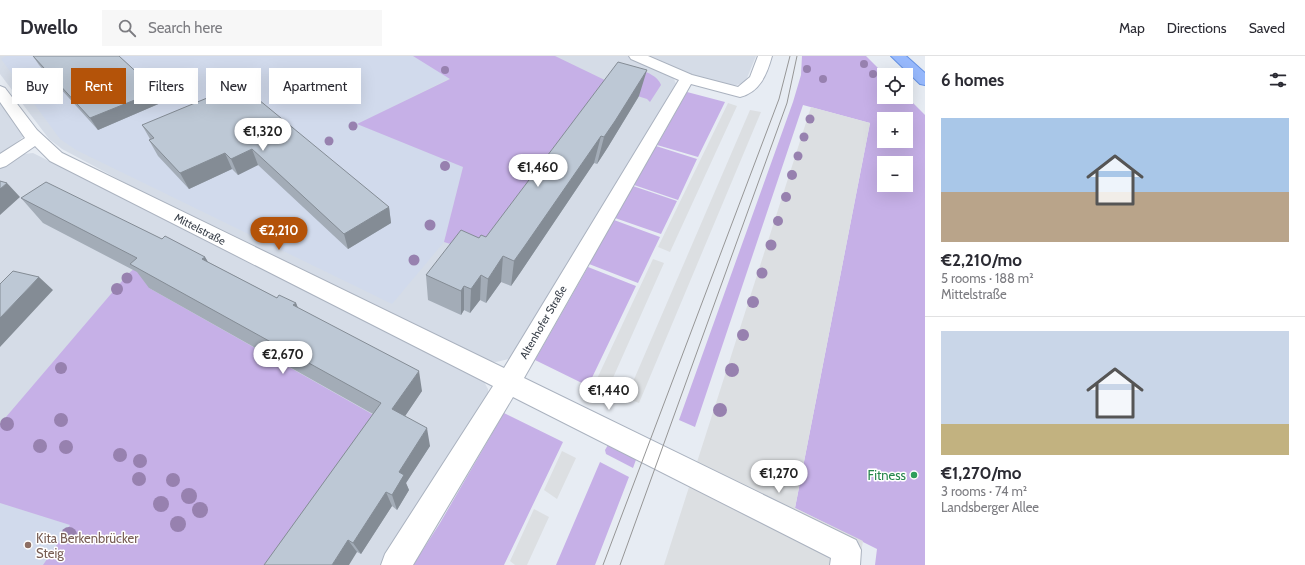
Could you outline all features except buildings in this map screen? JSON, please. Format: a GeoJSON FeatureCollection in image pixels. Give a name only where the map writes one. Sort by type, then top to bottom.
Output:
{"type":"FeatureCollection","features":[{"type":"Feature","properties":{"kind":"main road"},"geometry":{"type":"LineString","coordinates":[[898,56],[925,82]]}},
{"type":"Feature","properties":{"kind":"street"},"geometry":{"type":"LineString","coordinates":[[636,56],[687,78],[740,92],[758,80],[765,56]]}},
{"type":"Feature","properties":{"kind":"street","name":"Altenhofer Straße"},"geometry":{"type":"LineString","coordinates":[[396,565],[508,382],[687,78]]}},
{"type":"Feature","properties":{"kind":"street","name":"Mittelstraße"},"geometry":{"type":"LineString","coordinates":[[0,91],[36,139],[56,156],[81,170],[715,484],[846,558]]}},
{"type":"Feature","properties":{"kind":"street"},"geometry":{"type":"LineString","coordinates":[[0,162],[20,147],[36,139]]}},
{"type":"Feature","properties":{"kind":"shaded area"},"geometry":{"type":"Polygon","coordinates":[[[0,56],[628,56],[667,73],[674,79],[676,84],[517,352],[509,359],[496,362],[487,361],[133,187],[62,149],[49,139],[23,104],[63,104],[63,68],[12,68],[12,90],[0,74],[0,56]]]}},
{"type":"Feature","properties":{"kind":"shaded area"},"geometry":{"type":"Polygon","coordinates":[[[6,56],[413,56],[450,78],[358,124],[463,167],[444,242],[392,304],[76,150],[60,139],[34,104],[63,104],[63,68],[12,68],[12,74],[1,59],[6,56]]]}},
{"type":"Feature","properties":{"kind":"shaded area"},"geometry":{"type":"Polygon","coordinates":[[[413,56],[555,56],[611,83],[631,68],[628,65],[652,75],[661,85],[650,102],[647,99],[612,88],[488,259],[463,248],[444,242],[463,167],[357,124],[450,79],[413,56]]]}},
{"type":"Feature","properties":{"kind":"shaded area"},"geometry":{"type":"Polygon","coordinates":[[[644,56],[756,56],[745,83],[732,86],[687,74],[644,56]]]}},
{"type":"Feature","properties":{"kind":"shaded area"},"geometry":{"type":"Polygon","coordinates":[[[802,56],[866,56],[878,68],[877,104],[913,103],[925,115],[925,565],[875,565],[877,549],[795,508],[870,123],[803,105],[695,427],[679,420],[793,102],[801,75],[802,56]]]}},
{"type":"Feature","properties":{"kind":"shaded area"},"geometry":{"type":"Polygon","coordinates":[[[687,92],[725,102],[698,157],[657,145],[687,92]]]}},
{"type":"Feature","properties":{"kind":"shaded area"},"geometry":{"type":"Polygon","coordinates":[[[0,101],[24,136],[0,157],[0,101]]]}},
{"type":"Feature","properties":{"kind":"shaded area"},"geometry":{"type":"Polygon","coordinates":[[[728,103],[737,106],[670,252],[658,247],[728,103]]]}},
{"type":"Feature","properties":{"kind":"shaded area"},"geometry":{"type":"Polygon","coordinates":[[[811,107],[870,123],[795,508],[863,541],[859,565],[664,565],[811,107]]]}},
{"type":"Feature","properties":{"kind":"shaded area"},"geometry":{"type":"Polygon","coordinates":[[[750,110],[761,112],[639,403],[626,398],[750,110]]]}},
{"type":"Feature","properties":{"kind":"shaded area"},"geometry":{"type":"Polygon","coordinates":[[[656,146],[697,159],[678,200],[634,185],[656,146]]]}},
{"type":"Feature","properties":{"kind":"shaded area"},"geometry":{"type":"Polygon","coordinates":[[[33,153],[480,376],[488,389],[488,394],[384,565],[0,565],[0,169],[14,157],[33,153]]]}},
{"type":"Feature","properties":{"kind":"shaded area"},"geometry":{"type":"Polygon","coordinates":[[[633,186],[677,201],[661,234],[615,218],[633,186]]]}},
{"type":"Feature","properties":{"kind":"shaded area"},"geometry":{"type":"Polygon","coordinates":[[[614,220],[660,237],[638,283],[589,264],[614,220]]]}},
{"type":"Feature","properties":{"kind":"shaded area"},"geometry":{"type":"Polygon","coordinates":[[[169,238],[193,251],[149,288],[386,422],[287,565],[43,565],[70,525],[0,503],[0,424],[128,274],[169,238]]]}},
{"type":"Feature","properties":{"kind":"shaded area"},"geometry":{"type":"Polygon","coordinates":[[[653,259],[664,263],[608,389],[595,383],[653,259]]]}},
{"type":"Feature","properties":{"kind":"shaded area"},"geometry":{"type":"Polygon","coordinates":[[[588,267],[636,286],[588,386],[535,360],[588,267]]]}},
{"type":"Feature","properties":{"kind":"shaded area"},"geometry":{"type":"Polygon","coordinates":[[[504,413],[563,442],[504,565],[413,565],[440,523],[504,413]]]}},
{"type":"Feature","properties":{"kind":"shaded area"},"geometry":{"type":"Polygon","coordinates":[[[608,445],[637,457],[633,468],[606,454],[605,450],[608,445]]]}},
{"type":"Feature","properties":{"kind":"shaded area"},"geometry":{"type":"Polygon","coordinates":[[[562,451],[576,458],[557,499],[544,490],[562,451]]]}},
{"type":"Feature","properties":{"kind":"shaded area"},"geometry":{"type":"Polygon","coordinates":[[[600,462],[629,477],[595,565],[556,565],[600,462]]]}},
{"type":"Feature","properties":{"kind":"shaded area","name":"Kita Berkenbrücker Steig"},"geometry":{"type":"Polygon","coordinates":[[[0,503],[70,525],[43,565],[0,565],[0,503]]]}},
{"type":"Feature","properties":{"kind":"shaded area"},"geometry":{"type":"Polygon","coordinates":[[[534,509],[549,517],[527,565],[515,565],[510,561],[534,509]]]}},
{"type":"Feature","properties":{"kind":"tram line"},"geometry":{"type":"LineString","coordinates":[[603,565],[779,99],[790,56]]}},
{"type":"Feature","properties":{"kind":"tram line"},"geometry":{"type":"LineString","coordinates":[[620,565],[787,103],[797,56]]}},
{"type":"Feature","properties":{"kind":"place","name":"Fitness"},"geometry":{"type":"Point","coordinates":[914,475]}},
{"type":"Feature","properties":{"kind":"place","name":"Kita Berkenbrücker Steig"},"geometry":{"type":"Point","coordinates":[28,545]}}]}
